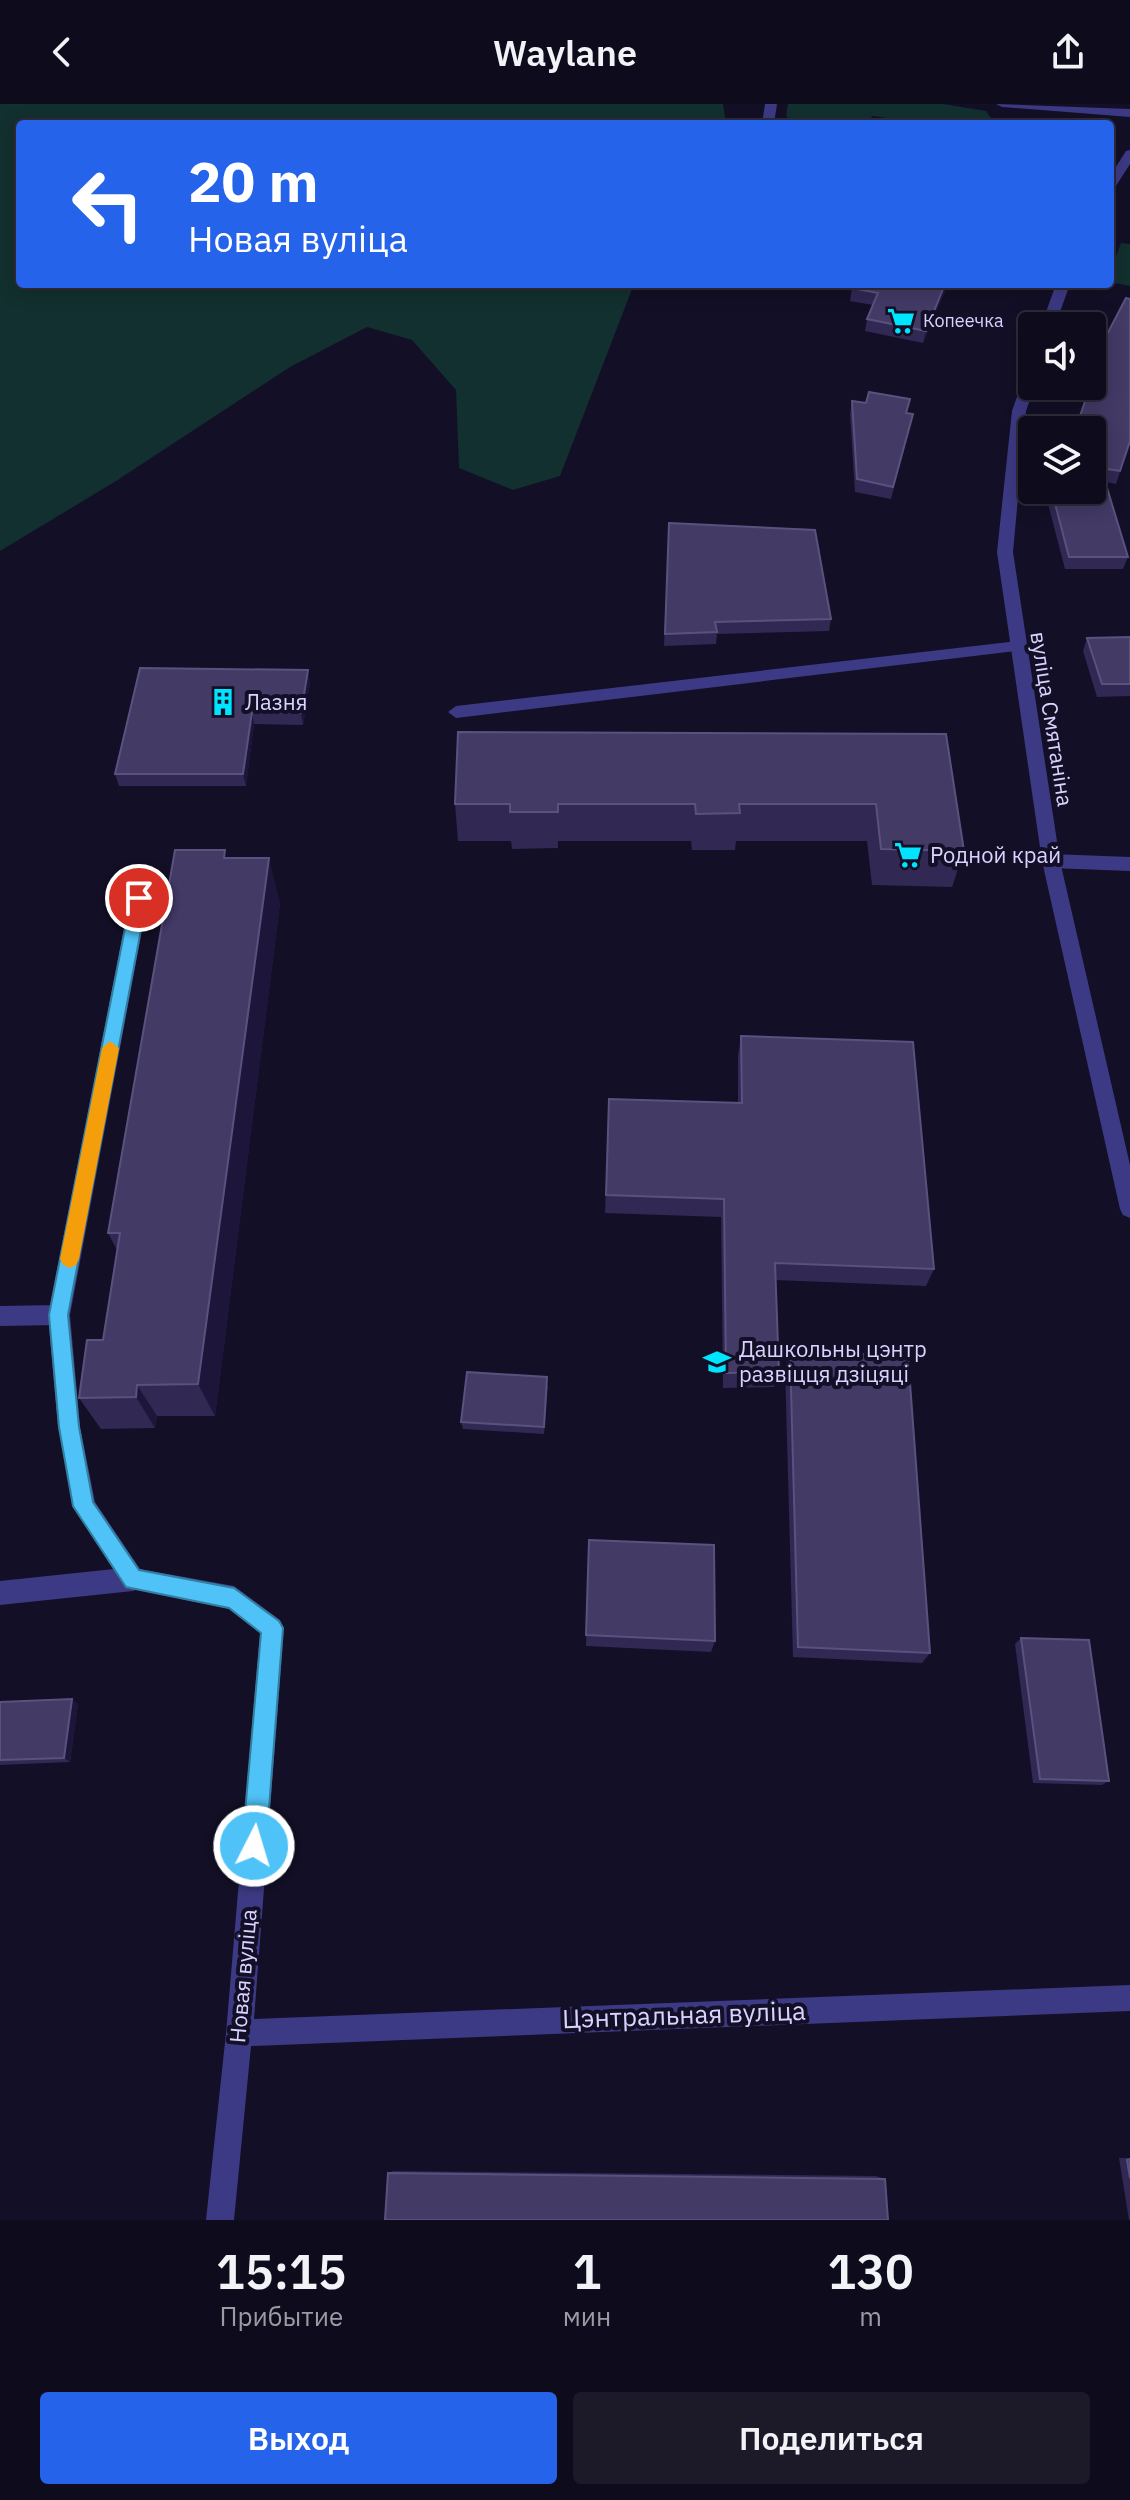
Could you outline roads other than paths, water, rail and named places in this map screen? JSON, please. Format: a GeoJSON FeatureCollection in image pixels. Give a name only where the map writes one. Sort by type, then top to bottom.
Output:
{"type":"FeatureCollection","features":[{"type":"Feature","properties":{"kind":"street"},"geometry":{"type":"LineString","coordinates":[[1002,104],[1130,113]]}},
{"type":"Feature","properties":{"kind":"street"},"geometry":{"type":"LineString","coordinates":[[1114,180],[1130,154]]}},
{"type":"Feature","properties":{"kind":"street"},"geometry":{"type":"LineString","coordinates":[[1053,312],[1062,288]]}},
{"type":"Feature","properties":{"kind":"street","name":"вуліца Смятаніна"},"geometry":{"type":"LineString","coordinates":[[1023,400],[1019,411],[1005,552],[1051,861],[1130,1209]]}},
{"type":"Feature","properties":{"kind":"street"},"geometry":{"type":"LineString","coordinates":[[456,712],[1018,646]]}},
{"type":"Feature","properties":{"kind":"street"},"geometry":{"type":"LineString","coordinates":[[1051,861],[1130,864]]}},
{"type":"Feature","properties":{"kind":"street"},"geometry":{"type":"LineString","coordinates":[[0,1593],[133,1579],[84,1506],[69,1427],[59,1315],[139,898]]}},
{"type":"Feature","properties":{"kind":"street"},"geometry":{"type":"LineString","coordinates":[[0,1316],[59,1315]]}},
{"type":"Feature","properties":{"kind":"street","name":"Новая вуліца"},"geometry":{"type":"LineString","coordinates":[[133,1579],[234,1598],[272,1628],[239,2033],[220,2220]]}},
{"type":"Feature","properties":{"kind":"street","name":"Цэнтральная вуліца"},"geometry":{"type":"LineString","coordinates":[[239,2033],[1130,1998]]}},
{"type":"Feature","properties":{"kind":"place","name":"Копеечка"},"geometry":{"type":"Point","coordinates":[901,321]}},
{"type":"Feature","properties":{"kind":"place","name":"Лазня"},"geometry":{"type":"Point","coordinates":[223,702]}},
{"type":"Feature","properties":{"kind":"place","name":"Родной край"},"geometry":{"type":"Point","coordinates":[908,855]}},
{"type":"Feature","properties":{"kind":"place","name":"Дашкольны цэнтр развіцця дзіцяці"},"geometry":{"type":"Point","coordinates":[717,1362]}}]}
